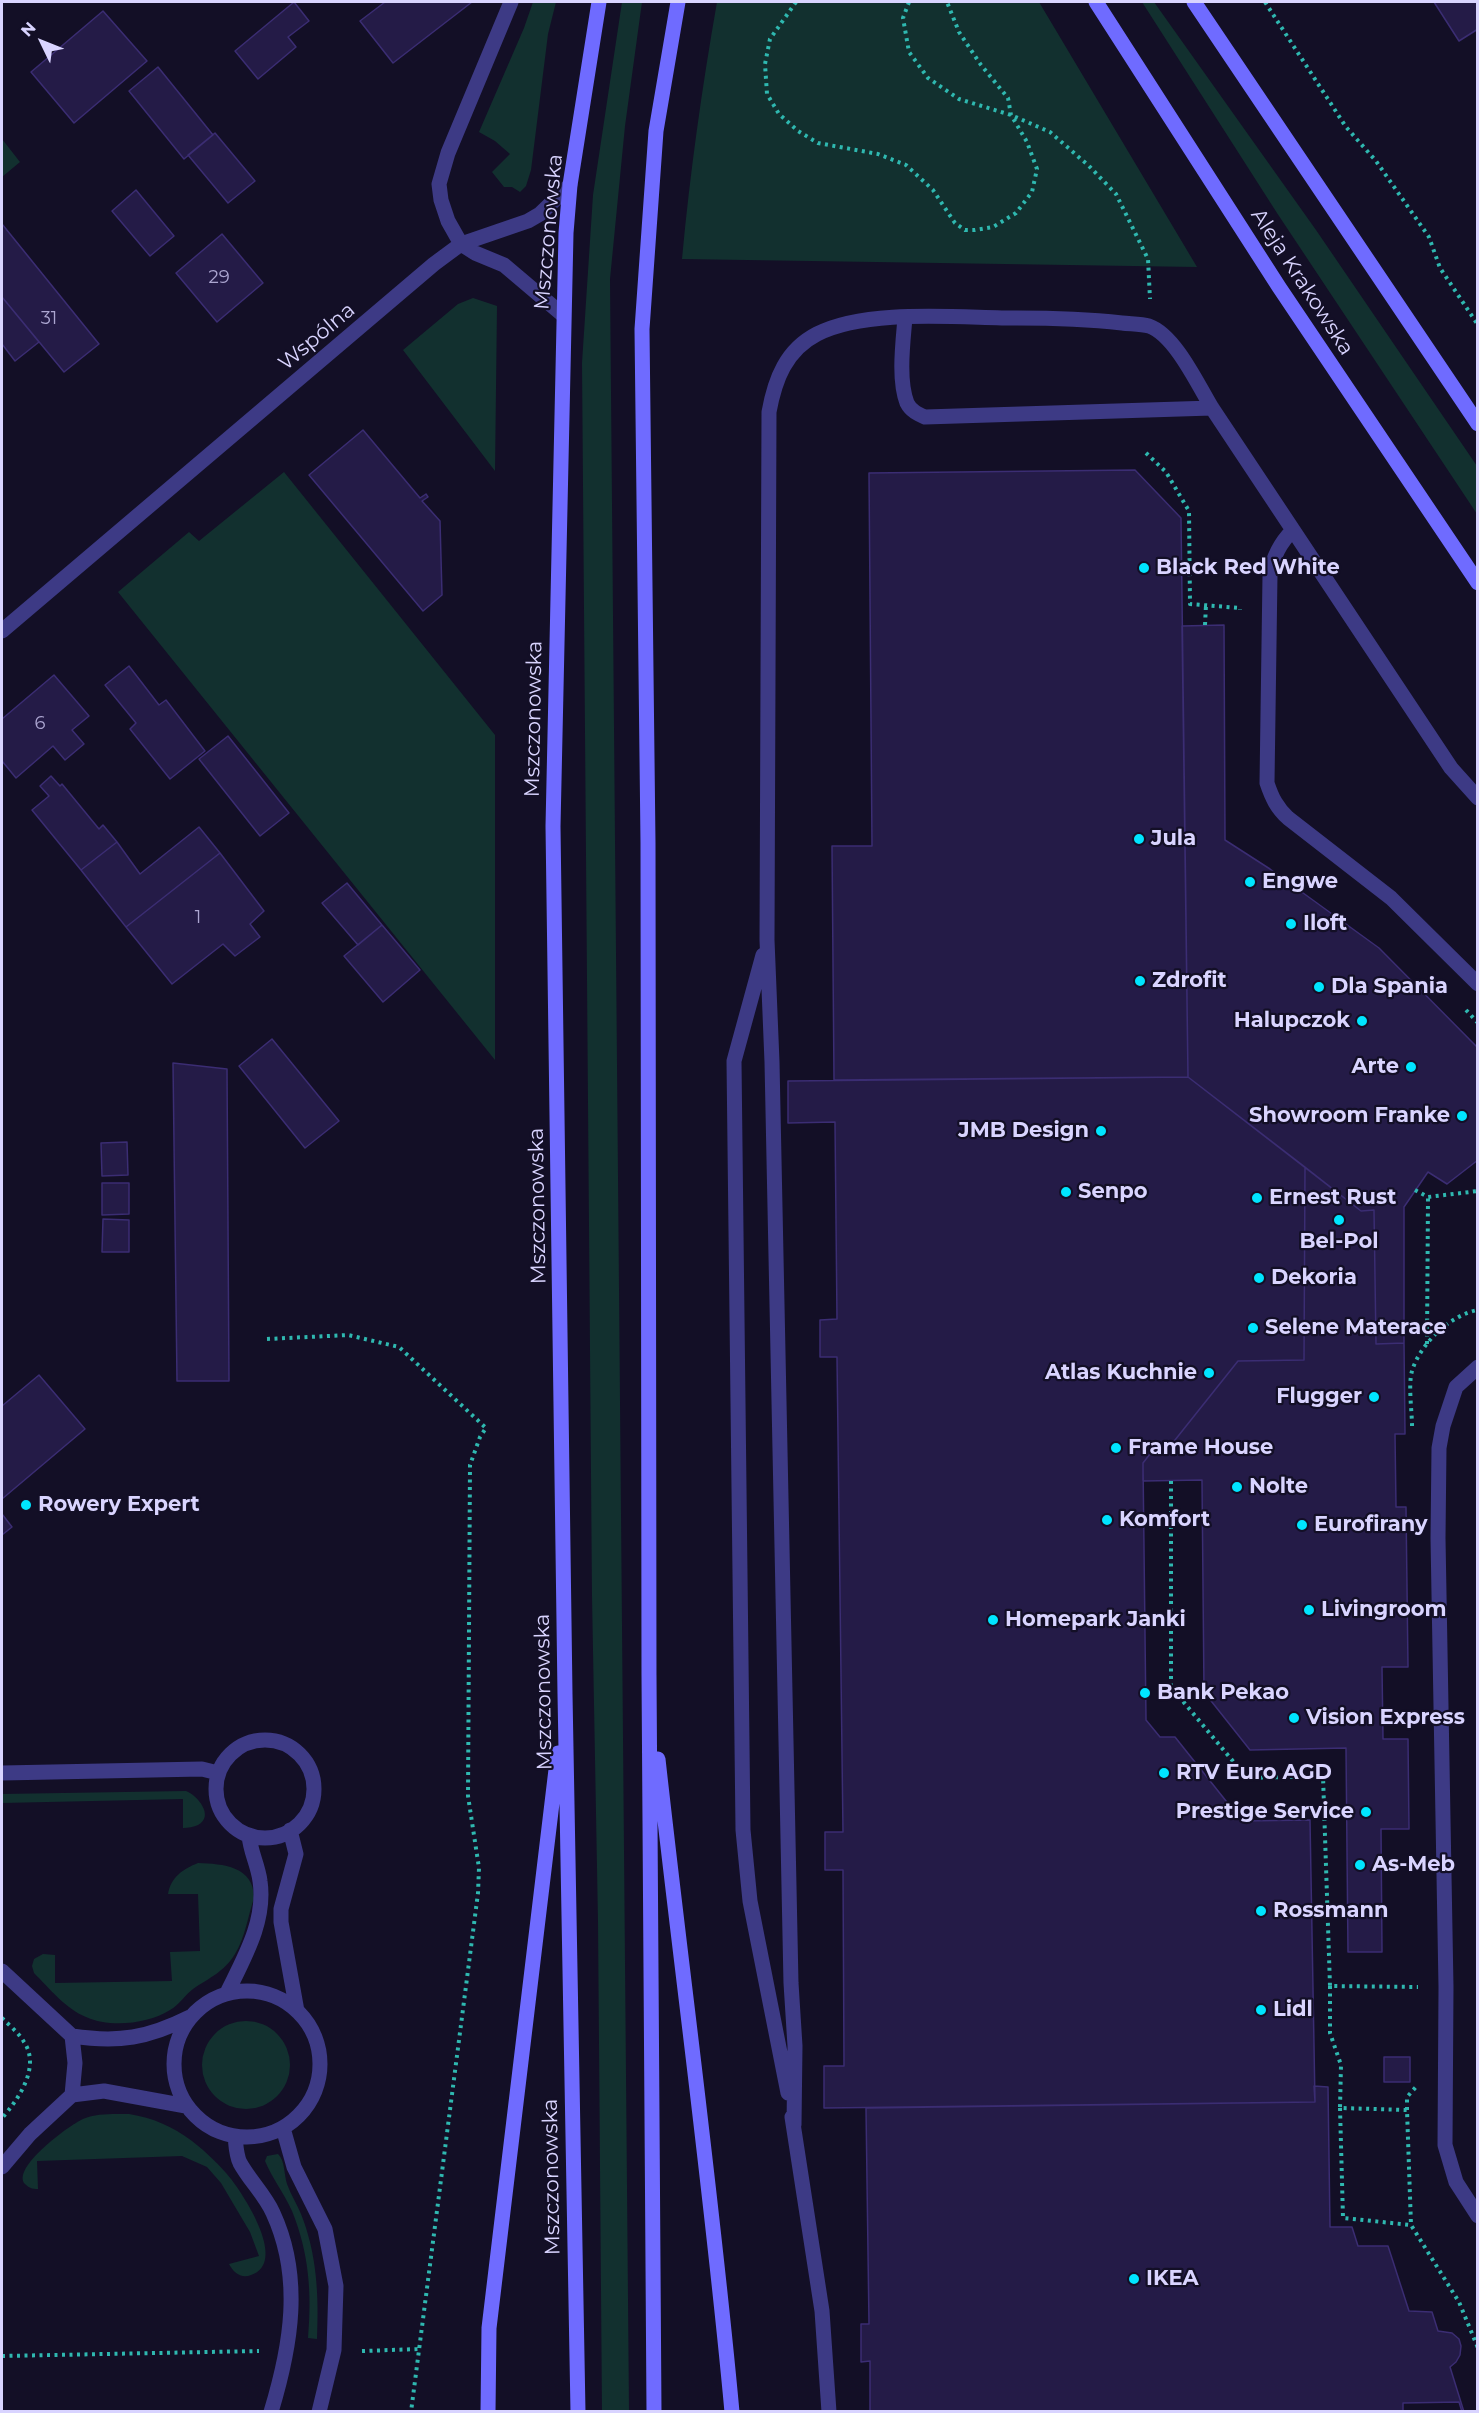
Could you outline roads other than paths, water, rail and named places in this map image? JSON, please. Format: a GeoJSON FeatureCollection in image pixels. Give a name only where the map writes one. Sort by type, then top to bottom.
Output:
{"type":"FeatureCollection","features":[{"type":"Feature","properties":{"kind":"main road","name":"Mszczonowska"},"geometry":{"type":"LineString","coordinates":[[578,2412],[553,826],[566,233],[570,186],[599,2]]}},
{"type":"Feature","properties":{"kind":"main road"},"geometry":{"type":"LineString","coordinates":[[654,2412],[649,1675],[648,843],[642,329],[657,131],[678,2]]}},
{"type":"Feature","properties":{"kind":"main road","name":"Aleja Krakowska"},"geometry":{"type":"LineString","coordinates":[[1096,2],[1279,287],[1478,583]]}},
{"type":"Feature","properties":{"kind":"main road"},"geometry":{"type":"LineString","coordinates":[[1194,2],[1478,424]]}},
{"type":"Feature","properties":{"kind":"main road"},"geometry":{"type":"LineString","coordinates":[[649,1675],[680,1959],[723,2312],[732,2412]]}},
{"type":"Feature","properties":{"kind":"main road"},"geometry":{"type":"LineString","coordinates":[[488,2412],[489,2328],[565,1694]]}},
{"type":"Feature","properties":{"kind":"street"},"geometry":{"type":"LineString","coordinates":[[511,2],[458,128],[440,184],[441,201],[461,244],[504,266],[563,315]]}},
{"type":"Feature","properties":{"kind":"street","name":"Wspólna"},"geometry":{"type":"LineString","coordinates":[[2,631],[425,271],[461,244],[540,214],[570,186]]}},
{"type":"Feature","properties":{"kind":"street"},"geometry":{"type":"LineString","coordinates":[[905,318],[902,360],[905,392],[911,409],[926,417],[1212,408]]}},
{"type":"Feature","properties":{"kind":"street"},"geometry":{"type":"LineString","coordinates":[[794,2125],[795,2046],[791,1983],[772,1062],[767,940],[768,412],[774,385],[784,363],[816,334],[836,326],[905,318],[1073,318],[1149,326],[1162,334],[1175,348],[1212,408],[1451,768],[1478,798]]}},
{"type":"Feature","properties":{"kind":"street"},"geometry":{"type":"LineString","coordinates":[[1293,530],[1282,541],[1270,575],[1267,783],[1271,796],[1288,818],[1391,898],[1478,984]]}},
{"type":"Feature","properties":{"kind":"street"},"geometry":{"type":"LineString","coordinates":[[767,940],[735,1061],[743,1830],[750,1901],[794,2125],[822,2311],[830,2412]]}},
{"type":"Feature","properties":{"kind":"street"},"geometry":{"type":"LineString","coordinates":[[1478,1367],[1456,1387],[1443,1426],[1439,1448],[1438,1538],[1446,1987],[1445,2145],[1456,2182],[1478,2216]]}},
{"type":"Feature","properties":{"kind":"street"},"geometry":{"type":"LineString","coordinates":[[277,1741],[289,1746],[310,1770],[314,1785],[312,1802],[306,1816],[290,1830],[280,1836],[265,1838],[249,1835],[234,1828],[223,1816],[217,1801],[218,1773],[226,1758],[249,1742],[277,1741]]}},
{"type":"Feature","properties":{"kind":"street"},"geometry":{"type":"LineString","coordinates":[[2,1773],[202,1769],[218,1773]]}},
{"type":"Feature","properties":{"kind":"street"},"geometry":{"type":"LineString","coordinates":[[290,1830],[296,1854],[281,1909],[281,1922],[297,2011]]}},
{"type":"Feature","properties":{"kind":"street"},"geometry":{"type":"LineString","coordinates":[[227,1993],[253,1936],[262,1900],[260,1879],[250,1847],[249,1835]]}},
{"type":"Feature","properties":{"kind":"street"},"geometry":{"type":"LineString","coordinates":[[2,1971],[72,2036],[114,2040],[133,2038],[152,2034],[193,2016]]}},
{"type":"Feature","properties":{"kind":"street"},"geometry":{"type":"LineString","coordinates":[[248,1991],[265,1993],[282,2000],[297,2011],[309,2026],[316,2043],[320,2063],[318,2082],[298,2116],[283,2128],[252,2137],[235,2136],[216,2131],[200,2121],[186,2106],[173,2069],[175,2049],[182,2031],[193,2016],[210,2001],[227,1993],[248,1991]]}},
{"type":"Feature","properties":{"kind":"street"},"geometry":{"type":"LineString","coordinates":[[72,2036],[75,2063],[72,2095]]}},
{"type":"Feature","properties":{"kind":"street"},"geometry":{"type":"LineString","coordinates":[[2,2167],[30,2134],[72,2095],[104,2091],[186,2106]]}},
{"type":"Feature","properties":{"kind":"street"},"geometry":{"type":"LineString","coordinates":[[283,2128],[294,2167],[325,2229],[336,2286],[334,2350],[319,2412]]}},
{"type":"Feature","properties":{"kind":"street"},"geometry":{"type":"LineString","coordinates":[[235,2136],[241,2164],[273,2213],[284,2242],[291,2275],[290,2337],[272,2412]]}},
{"type":"Feature","properties":{"kind":"place","name":"Black Red White"},"geometry":{"type":"Point","coordinates":[1144,568]}},
{"type":"Feature","properties":{"kind":"place","name":"Jula"},"geometry":{"type":"Point","coordinates":[1139,839]}},
{"type":"Feature","properties":{"kind":"place","name":"Engwe"},"geometry":{"type":"Point","coordinates":[1250,882]}},
{"type":"Feature","properties":{"kind":"place","name":"Iloft"},"geometry":{"type":"Point","coordinates":[1291,924]}},
{"type":"Feature","properties":{"kind":"place","name":"Zdrofit"},"geometry":{"type":"Point","coordinates":[1140,981]}},
{"type":"Feature","properties":{"kind":"place","name":"Dla Spania"},"geometry":{"type":"Point","coordinates":[1319,987]}},
{"type":"Feature","properties":{"kind":"place","name":"Halupczok"},"geometry":{"type":"Point","coordinates":[1362,1021]}},
{"type":"Feature","properties":{"kind":"place","name":"Arte"},"geometry":{"type":"Point","coordinates":[1411,1067]}},
{"type":"Feature","properties":{"kind":"place","name":"Showroom Franke"},"geometry":{"type":"Point","coordinates":[1462,1116]}},
{"type":"Feature","properties":{"kind":"place","name":"JMB Design"},"geometry":{"type":"Point","coordinates":[1101,1131]}},
{"type":"Feature","properties":{"kind":"place","name":"Senpo"},"geometry":{"type":"Point","coordinates":[1066,1192]}},
{"type":"Feature","properties":{"kind":"place","name":"Ernest Rust"},"geometry":{"type":"Point","coordinates":[1257,1198]}},
{"type":"Feature","properties":{"kind":"place","name":"Bel-Pol"},"geometry":{"type":"Point","coordinates":[1339,1220]}},
{"type":"Feature","properties":{"kind":"place","name":"Dekoria"},"geometry":{"type":"Point","coordinates":[1259,1278]}},
{"type":"Feature","properties":{"kind":"place","name":"Selene Materace"},"geometry":{"type":"Point","coordinates":[1253,1328]}},
{"type":"Feature","properties":{"kind":"place","name":"Atlas Kuchnie"},"geometry":{"type":"Point","coordinates":[1209,1373]}},
{"type":"Feature","properties":{"kind":"place","name":"Flugger"},"geometry":{"type":"Point","coordinates":[1374,1397]}},
{"type":"Feature","properties":{"kind":"place","name":"Frame House"},"geometry":{"type":"Point","coordinates":[1116,1448]}},
{"type":"Feature","properties":{"kind":"place","name":"Nolte"},"geometry":{"type":"Point","coordinates":[1237,1487]}},
{"type":"Feature","properties":{"kind":"place","name":"Rowery Expert"},"geometry":{"type":"Point","coordinates":[26,1505]}},
{"type":"Feature","properties":{"kind":"place","name":"Komfort"},"geometry":{"type":"Point","coordinates":[1107,1520]}},
{"type":"Feature","properties":{"kind":"place","name":"Eurofirany"},"geometry":{"type":"Point","coordinates":[1302,1525]}},
{"type":"Feature","properties":{"kind":"place","name":"Livingroom"},"geometry":{"type":"Point","coordinates":[1309,1610]}},
{"type":"Feature","properties":{"kind":"place","name":"Homepark Janki"},"geometry":{"type":"Point","coordinates":[993,1620]}},
{"type":"Feature","properties":{"kind":"place","name":"Bank Pekao"},"geometry":{"type":"Point","coordinates":[1145,1693]}},
{"type":"Feature","properties":{"kind":"place","name":"Vision Express"},"geometry":{"type":"Point","coordinates":[1294,1718]}},
{"type":"Feature","properties":{"kind":"place","name":"RTV Euro AGD"},"geometry":{"type":"Point","coordinates":[1164,1773]}},
{"type":"Feature","properties":{"kind":"place","name":"Prestige Service"},"geometry":{"type":"Point","coordinates":[1366,1812]}},
{"type":"Feature","properties":{"kind":"place","name":"As-Meb"},"geometry":{"type":"Point","coordinates":[1360,1865]}},
{"type":"Feature","properties":{"kind":"place","name":"Rossmann"},"geometry":{"type":"Point","coordinates":[1261,1911]}},
{"type":"Feature","properties":{"kind":"place","name":"Lidl"},"geometry":{"type":"Point","coordinates":[1261,2010]}},
{"type":"Feature","properties":{"kind":"place","name":"IKEA"},"geometry":{"type":"Point","coordinates":[1134,2279]}}]}
